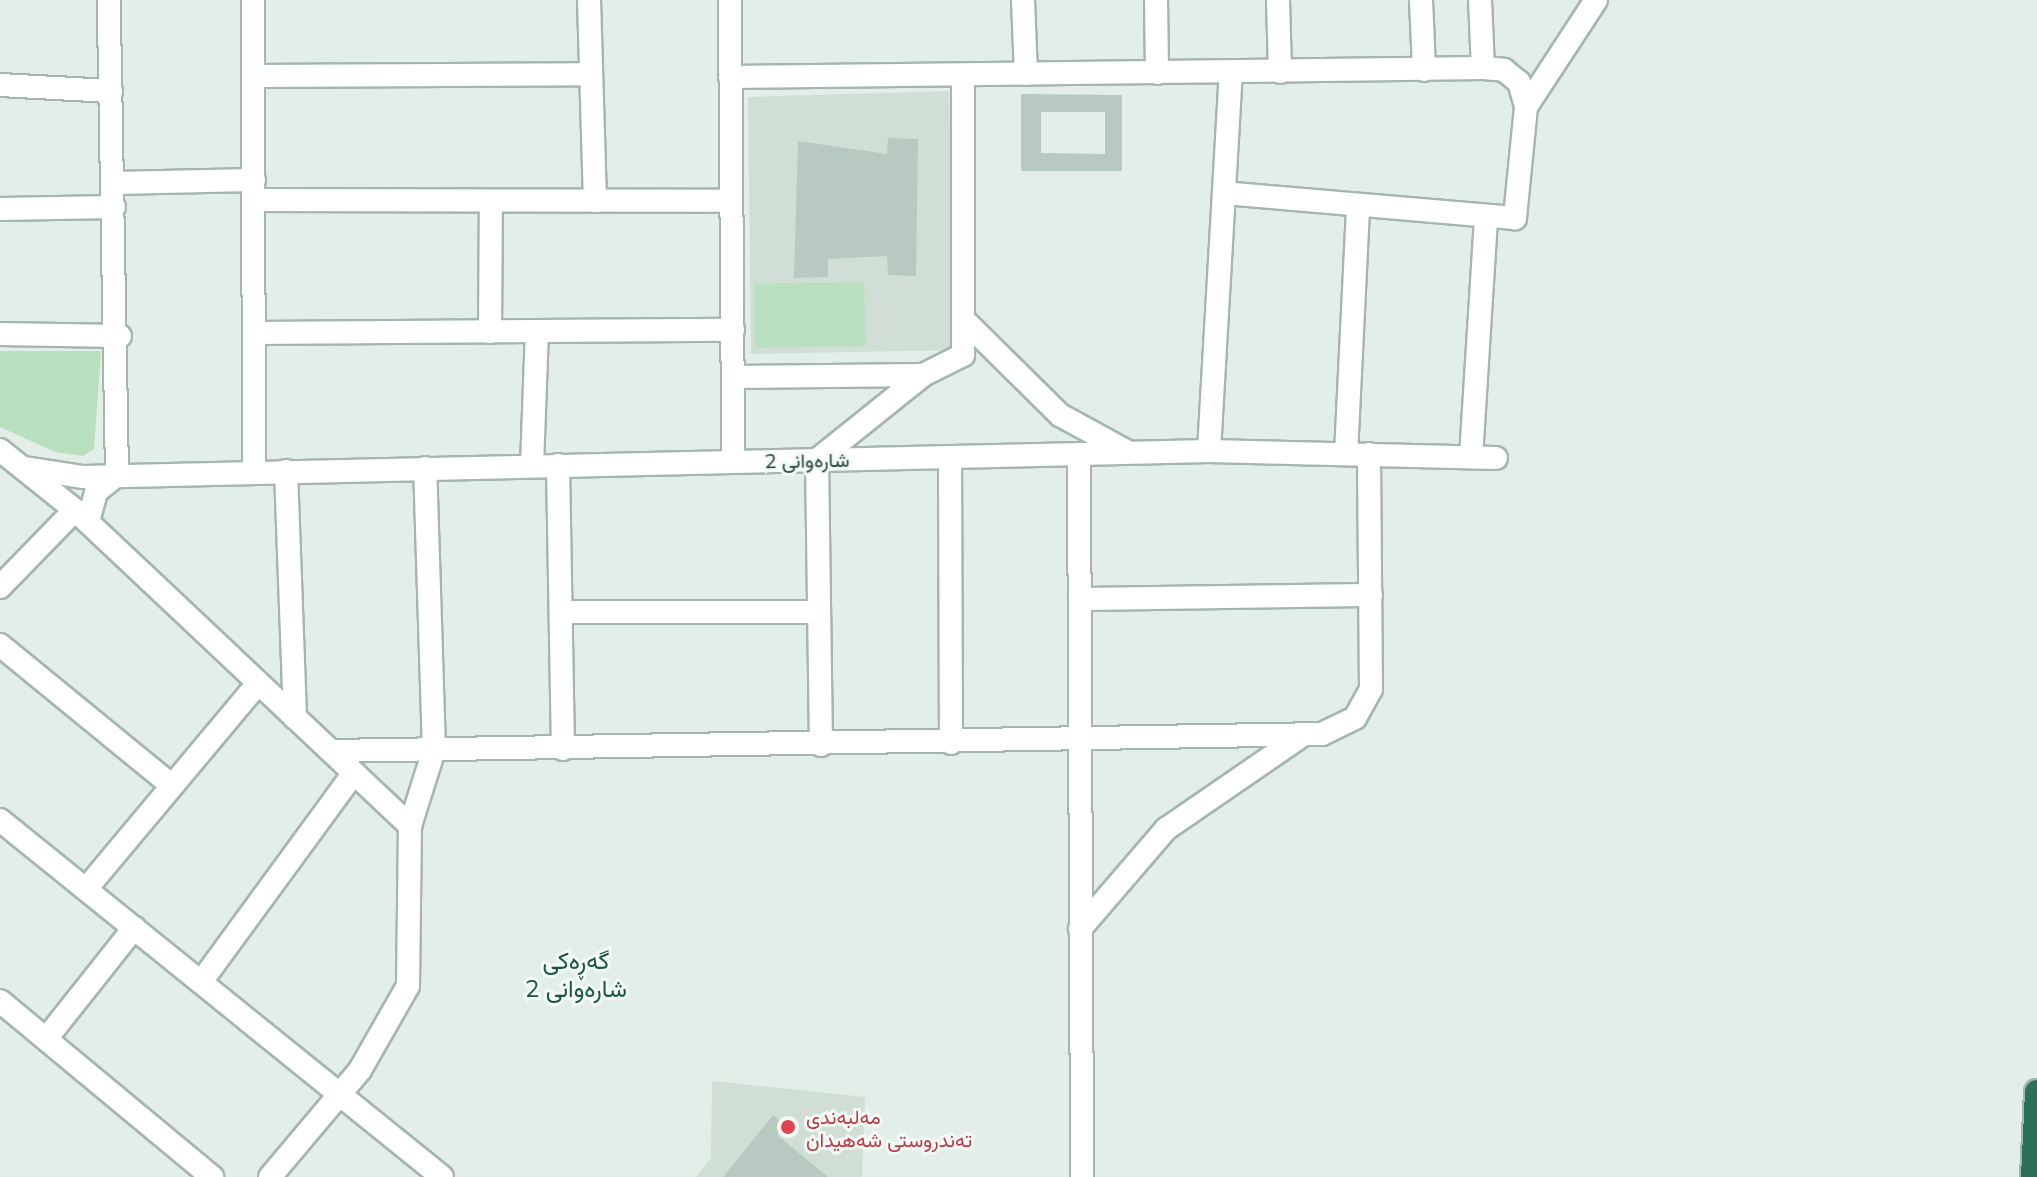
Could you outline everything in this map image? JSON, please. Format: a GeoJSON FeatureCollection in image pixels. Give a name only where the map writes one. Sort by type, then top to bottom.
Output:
{"type":"FeatureCollection","features":[{"type":"Feature","properties":{"kind":"highway"},"geometry":{"type":"LineString","coordinates":[[2033,1177],[2037,1092]]}},
{"type":"Feature","properties":{"kind":"street"},"geometry":{"type":"LineString","coordinates":[[0,587],[81,516],[96,492],[117,475],[120,336],[109,0]]}},
{"type":"Feature","properties":{"kind":"street"},"geometry":{"type":"LineString","coordinates":[[253,0],[254,472]]}},
{"type":"Feature","properties":{"kind":"street"},"geometry":{"type":"LineString","coordinates":[[589,0],[595,201]]}},
{"type":"Feature","properties":{"kind":"street"},"geometry":{"type":"LineString","coordinates":[[730,0],[733,461]]}},
{"type":"Feature","properties":{"kind":"street"},"geometry":{"type":"LineString","coordinates":[[1023,0],[1026,74]]}},
{"type":"Feature","properties":{"kind":"street"},"geometry":{"type":"LineString","coordinates":[[1156,0],[1157,73]]}},
{"type":"Feature","properties":{"kind":"street"},"geometry":{"type":"LineString","coordinates":[[1278,0],[1280,72]]}},
{"type":"Feature","properties":{"kind":"street"},"geometry":{"type":"LineString","coordinates":[[1421,0],[1424,70]]}},
{"type":"Feature","properties":{"kind":"street"},"geometry":{"type":"LineString","coordinates":[[1480,0],[1483,68]]}},
{"type":"Feature","properties":{"kind":"street"},"geometry":{"type":"LineString","coordinates":[[1526,107],[1596,0]]}},
{"type":"Feature","properties":{"kind":"street"},"geometry":{"type":"LineString","coordinates":[[730,77],[1483,68],[1504,70],[1519,82],[1526,107],[1515,218],[1224,193]]}},
{"type":"Feature","properties":{"kind":"street"},"geometry":{"type":"LineString","coordinates":[[1209,451],[1231,72]]}},
{"type":"Feature","properties":{"kind":"street"},"geometry":{"type":"LineString","coordinates":[[253,76],[590,74]]}},
{"type":"Feature","properties":{"kind":"street"},"geometry":{"type":"LineString","coordinates":[[821,745],[817,460],[923,375],[963,355],[967,323],[963,75]]}},
{"type":"Feature","properties":{"kind":"street"},"geometry":{"type":"LineString","coordinates":[[0,85],[111,91]]}},
{"type":"Feature","properties":{"kind":"street"},"geometry":{"type":"LineString","coordinates":[[113,183],[491,201],[731,201]]}},
{"type":"Feature","properties":{"kind":"street"},"geometry":{"type":"LineString","coordinates":[[490,332],[491,201]]}},
{"type":"Feature","properties":{"kind":"street"},"geometry":{"type":"LineString","coordinates":[[1346,454],[1358,206]]}},
{"type":"Feature","properties":{"kind":"street"},"geometry":{"type":"LineString","coordinates":[[0,209],[114,207]]}},
{"type":"Feature","properties":{"kind":"street"},"geometry":{"type":"LineString","coordinates":[[1471,457],[1486,216]]}},
{"type":"Feature","properties":{"kind":"street"},"geometry":{"type":"LineString","coordinates":[[967,323],[1060,415],[1129,453]]}},
{"type":"Feature","properties":{"kind":"street"},"geometry":{"type":"LineString","coordinates":[[254,333],[733,330]]}},
{"type":"Feature","properties":{"kind":"street"},"geometry":{"type":"LineString","coordinates":[[532,466],[537,331]]}},
{"type":"Feature","properties":{"kind":"street"},"geometry":{"type":"LineString","coordinates":[[0,334],[120,336]]}},
{"type":"Feature","properties":{"kind":"street"},"geometry":{"type":"LineString","coordinates":[[733,377],[923,375]]}},
{"type":"Feature","properties":{"kind":"street"},"geometry":{"type":"LineString","coordinates":[[0,450],[81,516],[410,826]]}},
{"type":"Feature","properties":{"kind":"street","name":"شارەوانی 2"},"geometry":{"type":"LineString","coordinates":[[25,468],[117,475],[1209,451],[1496,458]]}},
{"type":"Feature","properties":{"kind":"street"},"geometry":{"type":"LineString","coordinates":[[1079,454],[1082,1177]]}},
{"type":"Feature","properties":{"kind":"street"},"geometry":{"type":"LineString","coordinates":[[1080,929],[1166,829],[1303,735],[1355,718],[1371,689],[1369,454]]}},
{"type":"Feature","properties":{"kind":"street"},"geometry":{"type":"LineString","coordinates":[[950,457],[951,743]]}},
{"type":"Feature","properties":{"kind":"street"},"geometry":{"type":"LineString","coordinates":[[558,465],[563,749]]}},
{"type":"Feature","properties":{"kind":"street"},"geometry":{"type":"LineString","coordinates":[[270,1177],[340,1094],[408,986],[410,826],[434,750],[425,468]]}},
{"type":"Feature","properties":{"kind":"street"},"geometry":{"type":"LineString","coordinates":[[286,471],[295,718]]}},
{"type":"Feature","properties":{"kind":"street"},"geometry":{"type":"LineString","coordinates":[[1080,599],[1371,595]]}},
{"type":"Feature","properties":{"kind":"street"},"geometry":{"type":"LineString","coordinates":[[561,612],[819,612]]}},
{"type":"Feature","properties":{"kind":"street"},"geometry":{"type":"LineString","coordinates":[[0,645],[172,786]]}},
{"type":"Feature","properties":{"kind":"street"},"geometry":{"type":"LineString","coordinates":[[86,889],[258,683]]}},
{"type":"Feature","properties":{"kind":"street"},"geometry":{"type":"LineString","coordinates":[[331,751],[1303,735]]}},
{"type":"Feature","properties":{"kind":"street"},"geometry":{"type":"LineString","coordinates":[[201,982],[354,773]]}},
{"type":"Feature","properties":{"kind":"street"},"geometry":{"type":"LineString","coordinates":[[0,820],[441,1177]]}},
{"type":"Feature","properties":{"kind":"street"},"geometry":{"type":"LineString","coordinates":[[46,1039],[134,928]]}},
{"type":"Feature","properties":{"kind":"street"},"geometry":{"type":"LineString","coordinates":[[0,1001],[212,1177]]}},
{"type":"Feature","properties":{"kind":"shaded area"},"geometry":{"type":"Polygon","coordinates":[[[949,91],[955,350],[751,354],[748,97],[949,91]]]}},
{"type":"Feature","properties":{"kind":"shaded area","name":"مەلبەندی تەندروستی شەهیدان"},"geometry":{"type":"Polygon","coordinates":[[[712,1081],[865,1097],[862,1177],[696,1177],[711,1158],[712,1081]]]}},
{"type":"Feature","properties":{"kind":"green space"},"geometry":{"type":"Polygon","coordinates":[[[864,282],[866,346],[755,348],[754,284],[864,282]]]}},
{"type":"Feature","properties":{"kind":"green space"},"geometry":{"type":"Polygon","coordinates":[[[0,351],[101,351],[94,449],[83,456],[55,452],[0,427],[0,351]]]}},
{"type":"Feature","properties":{"kind":"building"},"geometry":{"type":"Polygon","coordinates":[[[1021,94],[1122,95],[1122,171],[1021,171],[1021,94]],[[1041,112],[1041,153],[1105,154],[1105,112],[1041,112]]]}},
{"type":"Feature","properties":{"kind":"building"},"geometry":{"type":"Polygon","coordinates":[[[888,138],[918,139],[916,276],[888,275],[887,256],[828,259],[828,277],[794,278],[798,141],[887,154],[888,138]]]}},
{"type":"Feature","properties":{"kind":"building"},"geometry":{"type":"Polygon","coordinates":[[[773,1115],[785,1125],[777,1135],[828,1177],[723,1177],[773,1115]]]}},
{"type":"Feature","properties":{"kind":"place","name":"مەلبەندی تەندروستی شەهیدان"},"geometry":{"type":"Point","coordinates":[788,1127]}},
{"type":"Feature","properties":{"kind":"district","name":"گەڕەکی شارەوانی 2"},"geometry":{"type":"Point","coordinates":[576,975]}}]}
